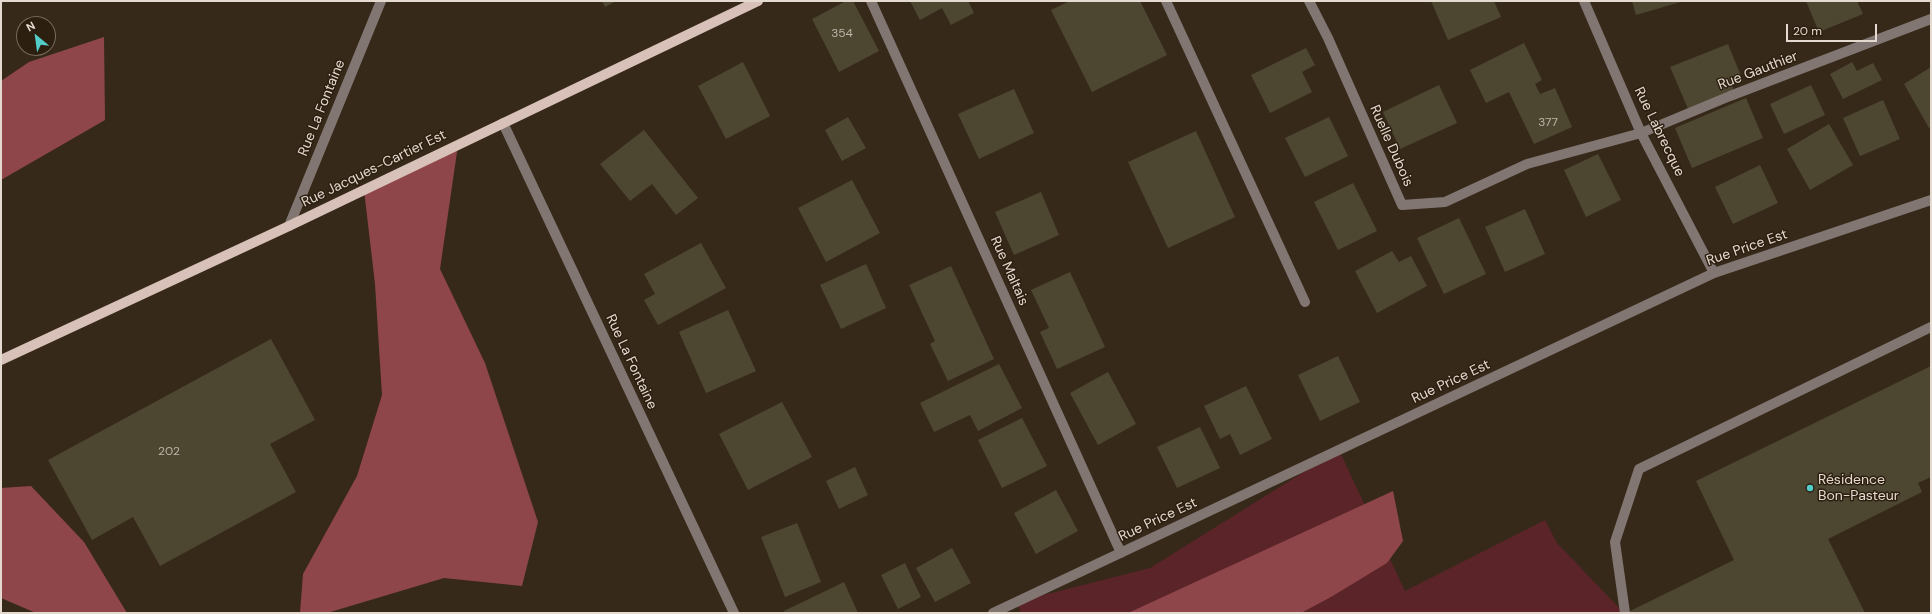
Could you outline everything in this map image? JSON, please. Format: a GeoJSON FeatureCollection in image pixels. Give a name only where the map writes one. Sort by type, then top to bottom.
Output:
{"type":"FeatureCollection","features":[{"type":"Feature","properties":{"kind":"main road","name":"Rue Jacques-Cartier Est"},"geometry":{"type":"LineString","coordinates":[[1,360],[289,226],[758,1]]}},
{"type":"Feature","properties":{"kind":"street","name":"Rue La Fontaine"},"geometry":{"type":"LineString","coordinates":[[289,226],[381,1]]}},
{"type":"Feature","properties":{"kind":"street","name":"Rue Maltais"},"geometry":{"type":"LineString","coordinates":[[871,1],[1121,552]]}},
{"type":"Feature","properties":{"kind":"street"},"geometry":{"type":"LineString","coordinates":[[1166,1],[1305,302]]}},
{"type":"Feature","properties":{"kind":"street","name":"Ruelle Dubois"},"geometry":{"type":"LineString","coordinates":[[1309,1],[1328,38],[1402,205],[1445,202],[1527,164],[1641,133]]}},
{"type":"Feature","properties":{"kind":"street","name":"Rue Labrecque"},"geometry":{"type":"LineString","coordinates":[[1584,1],[1641,133],[1714,273]]}},
{"type":"Feature","properties":{"kind":"street","name":"Rue Gauthier"},"geometry":{"type":"LineString","coordinates":[[1641,133],[1730,96],[1931,19]]}},
{"type":"Feature","properties":{"kind":"street","name":"Rue La Fontaine"},"geometry":{"type":"LineString","coordinates":[[503,124],[734,613]]}},
{"type":"Feature","properties":{"kind":"street","name":"Rue Price Est"},"geometry":{"type":"LineString","coordinates":[[993,613],[1714,273],[1931,200]]}},
{"type":"Feature","properties":{"kind":"street"},"geometry":{"type":"LineString","coordinates":[[1625,613],[1615,542],[1639,469],[1931,327]]}},
{"type":"Feature","properties":{"kind":"shaded area"},"geometry":{"type":"Polygon","coordinates":[[[104,37],[105,120],[1,180],[1,81],[29,62],[47,56],[56,56],[56,53],[104,37]]]}},
{"type":"Feature","properties":{"kind":"shaded area"},"geometry":{"type":"Polygon","coordinates":[[[458,145],[440,269],[485,363],[538,522],[522,586],[444,578],[327,613],[300,613],[303,574],[357,476],[382,395],[375,284],[364,190],[458,145]]]}},
{"type":"Feature","properties":{"kind":"shaded area"},"geometry":{"type":"Polygon","coordinates":[[[1339,450],[1405,591],[1545,520],[1557,543],[1624,613],[1021,613],[1016,602],[1150,568],[1339,450]]]}},
{"type":"Feature","properties":{"kind":"shaded area"},"geometry":{"type":"Polygon","coordinates":[[[31,486],[84,542],[127,613],[36,613],[1,598],[1,488],[31,486]]]}},
{"type":"Feature","properties":{"kind":"shaded area"},"geometry":{"type":"Polygon","coordinates":[[[1393,491],[1403,541],[1387,563],[1331,597],[1301,613],[1128,613],[1393,491]]]}},
{"type":"Feature","properties":{"kind":"building"},"geometry":{"type":"Polygon","coordinates":[[[602,1],[616,1],[605,7],[602,1]]]}},
{"type":"Feature","properties":{"kind":"building"},"geometry":{"type":"Polygon","coordinates":[[[846,1],[853,1],[879,51],[839,72],[812,19],[846,1]]]}},
{"type":"Feature","properties":{"kind":"building"},"geometry":{"type":"Polygon","coordinates":[[[910,1],[968,1],[974,13],[951,25],[942,8],[920,20],[910,1]]]}},
{"type":"Feature","properties":{"kind":"building"},"geometry":{"type":"Polygon","coordinates":[[[1070,1],[1140,1],[1167,55],[1092,92],[1051,10],[1070,1]]]}},
{"type":"Feature","properties":{"kind":"building"},"geometry":{"type":"Polygon","coordinates":[[[1431,1],[1494,1],[1501,17],[1448,40],[1431,1]]]}},
{"type":"Feature","properties":{"kind":"building"},"geometry":{"type":"Polygon","coordinates":[[[1632,1],[1684,1],[1636,15],[1632,1]]]}},
{"type":"Feature","properties":{"kind":"building"},"geometry":{"type":"Polygon","coordinates":[[[1806,1],[1857,1],[1863,14],[1819,32],[1806,1]]]}},
{"type":"Feature","properties":{"kind":"building"},"geometry":{"type":"Polygon","coordinates":[[[1524,43],[1542,80],[1535,84],[1540,94],[1555,88],[1572,127],[1534,144],[1509,92],[1486,103],[1470,70],[1524,43]]]}},
{"type":"Feature","properties":{"kind":"building"},"geometry":{"type":"Polygon","coordinates":[[[1728,44],[1743,81],[1732,85],[1734,92],[1689,111],[1670,67],[1728,44]]]}},
{"type":"Feature","properties":{"kind":"building"},"geometry":{"type":"Polygon","coordinates":[[[1306,48],[1315,65],[1302,72],[1312,92],[1270,113],[1251,75],[1306,48]]]}},
{"type":"Feature","properties":{"kind":"building"},"geometry":{"type":"Polygon","coordinates":[[[743,62],[770,116],[726,139],[698,86],[743,62]]]}},
{"type":"Feature","properties":{"kind":"building"},"geometry":{"type":"Polygon","coordinates":[[[1852,62],[1857,71],[1873,63],[1882,80],[1843,99],[1830,74],[1852,62]]]}},
{"type":"Feature","properties":{"kind":"building"},"geometry":{"type":"Polygon","coordinates":[[[1931,67],[1931,127],[1929,128],[1904,84],[1931,67]]]}},
{"type":"Feature","properties":{"kind":"building"},"geometry":{"type":"Polygon","coordinates":[[[1439,85],[1457,123],[1400,149],[1383,112],[1439,85]]]}},
{"type":"Feature","properties":{"kind":"building"},"geometry":{"type":"Polygon","coordinates":[[[1811,85],[1825,115],[1784,134],[1770,104],[1811,85]]]}},
{"type":"Feature","properties":{"kind":"building"},"geometry":{"type":"Polygon","coordinates":[[[1014,89],[1034,133],[979,159],[958,114],[1014,89]]]}},
{"type":"Feature","properties":{"kind":"building"},"geometry":{"type":"Polygon","coordinates":[[[1746,98],[1763,138],[1692,168],[1675,128],[1746,98]]]}},
{"type":"Feature","properties":{"kind":"building"},"geometry":{"type":"Polygon","coordinates":[[[1883,100],[1900,139],[1860,156],[1843,118],[1883,100]]]}},
{"type":"Feature","properties":{"kind":"building"},"geometry":{"type":"Polygon","coordinates":[[[848,117],[866,148],[842,161],[825,130],[848,117]]]}},
{"type":"Feature","properties":{"kind":"building"},"geometry":{"type":"Polygon","coordinates":[[[1329,117],[1348,156],[1305,177],[1285,138],[1329,117]]]}},
{"type":"Feature","properties":{"kind":"building"},"geometry":{"type":"Polygon","coordinates":[[[1829,124],[1853,165],[1810,190],[1787,149],[1829,124]]]}},
{"type":"Feature","properties":{"kind":"building"},"geometry":{"type":"Polygon","coordinates":[[[644,130],[698,198],[676,215],[652,184],[630,201],[600,164],[644,130]]]}},
{"type":"Feature","properties":{"kind":"building"},"geometry":{"type":"Polygon","coordinates":[[[1196,131],[1235,217],[1168,248],[1128,162],[1196,131]]]}},
{"type":"Feature","properties":{"kind":"building"},"geometry":{"type":"Polygon","coordinates":[[[1598,154],[1621,200],[1586,217],[1564,170],[1598,154]]]}},
{"type":"Feature","properties":{"kind":"building"},"geometry":{"type":"Polygon","coordinates":[[[1760,165],[1778,203],[1733,224],[1715,187],[1760,165]]]}},
{"type":"Feature","properties":{"kind":"building"},"geometry":{"type":"Polygon","coordinates":[[[852,180],[880,233],[826,262],[798,208],[852,180]]]}},
{"type":"Feature","properties":{"kind":"building"},"geometry":{"type":"Polygon","coordinates":[[[1353,183],[1377,231],[1338,250],[1314,202],[1353,183]]]}},
{"type":"Feature","properties":{"kind":"building"},"geometry":{"type":"Polygon","coordinates":[[[1041,192],[1059,235],[1014,255],[995,212],[1041,192]]]}},
{"type":"Feature","properties":{"kind":"building"},"geometry":{"type":"Polygon","coordinates":[[[1525,209],[1545,254],[1505,272],[1485,227],[1525,209]]]}},
{"type":"Feature","properties":{"kind":"building"},"geometry":{"type":"Polygon","coordinates":[[[1459,218],[1486,274],[1444,294],[1417,238],[1459,218]]]}},
{"type":"Feature","properties":{"kind":"building"},"geometry":{"type":"Polygon","coordinates":[[[701,243],[726,288],[658,325],[644,300],[655,294],[644,274],[701,243]]]}},
{"type":"Feature","properties":{"kind":"building"},"geometry":{"type":"Polygon","coordinates":[[[1392,251],[1399,262],[1411,256],[1427,286],[1377,313],[1355,271],[1392,251]]]}},
{"type":"Feature","properties":{"kind":"building"},"geometry":{"type":"Polygon","coordinates":[[[866,264],[886,308],[841,329],[820,285],[866,264]]]}},
{"type":"Feature","properties":{"kind":"building"},"geometry":{"type":"Polygon","coordinates":[[[951,266],[994,359],[948,381],[930,344],[935,341],[909,285],[951,266]]]}},
{"type":"Feature","properties":{"kind":"building"},"geometry":{"type":"Polygon","coordinates":[[[1070,272],[1105,347],[1057,369],[1040,332],[1049,328],[1031,290],[1070,272]]]}},
{"type":"Feature","properties":{"kind":"building"},"geometry":{"type":"Polygon","coordinates":[[[728,310],[756,371],[706,393],[679,332],[728,310]]]}},
{"type":"Feature","properties":{"kind":"building"},"geometry":{"type":"Polygon","coordinates":[[[271,339],[315,420],[270,444],[296,492],[160,566],[133,517],[92,540],[48,460],[271,339]]]}},
{"type":"Feature","properties":{"kind":"building"},"geometry":{"type":"Polygon","coordinates":[[[1338,356],[1360,402],[1320,421],[1298,375],[1338,356]]]}},
{"type":"Feature","properties":{"kind":"building"},"geometry":{"type":"Polygon","coordinates":[[[999,364],[1022,408],[978,431],[970,415],[934,432],[920,403],[999,364]]]}},
{"type":"Feature","properties":{"kind":"building","name":"Résidence Bon-Pasteur"},"geometry":{"type":"Polygon","coordinates":[[[1931,366],[1931,477],[1918,483],[1922,492],[1828,539],[1865,613],[1626,613],[1734,560],[1696,481],[1931,366]]]}},
{"type":"Feature","properties":{"kind":"building"},"geometry":{"type":"Polygon","coordinates":[[[1108,372],[1136,424],[1098,445],[1070,393],[1108,372]]]}},
{"type":"Feature","properties":{"kind":"building"},"geometry":{"type":"Polygon","coordinates":[[[1246,386],[1272,439],[1240,455],[1230,434],[1220,439],[1204,406],[1246,386]]]}},
{"type":"Feature","properties":{"kind":"building"},"geometry":{"type":"Polygon","coordinates":[[[782,402],[812,457],[748,490],[719,434],[782,402]]]}},
{"type":"Feature","properties":{"kind":"building"},"geometry":{"type":"Polygon","coordinates":[[[1022,418],[1047,466],[1002,488],[978,440],[1022,418]]]}},
{"type":"Feature","properties":{"kind":"building"},"geometry":{"type":"Polygon","coordinates":[[[1200,427],[1220,468],[1177,488],[1157,447],[1200,427]]]}},
{"type":"Feature","properties":{"kind":"building"},"geometry":{"type":"Polygon","coordinates":[[[855,467],[868,495],[839,509],[826,481],[855,467]]]}},
{"type":"Feature","properties":{"kind":"building"},"geometry":{"type":"Polygon","coordinates":[[[1056,490],[1078,531],[1036,554],[1014,513],[1056,490]]]}},
{"type":"Feature","properties":{"kind":"building"},"geometry":{"type":"Polygon","coordinates":[[[797,523],[821,582],[785,597],[761,537],[797,523]]]}},
{"type":"Feature","properties":{"kind":"building"},"geometry":{"type":"Polygon","coordinates":[[[952,548],[971,583],[935,602],[916,568],[952,548]]]}},
{"type":"Feature","properties":{"kind":"building"},"geometry":{"type":"Polygon","coordinates":[[[905,563],[921,597],[898,609],[881,575],[905,563]]]}},
{"type":"Feature","properties":{"kind":"building"},"geometry":{"type":"Polygon","coordinates":[[[844,582],[858,613],[785,613],[784,611],[844,582]]]}},
{"type":"Feature","properties":{"kind":"place","name":"Résidence Bon-Pasteur"},"geometry":{"type":"Point","coordinates":[1810,488]}}]}
